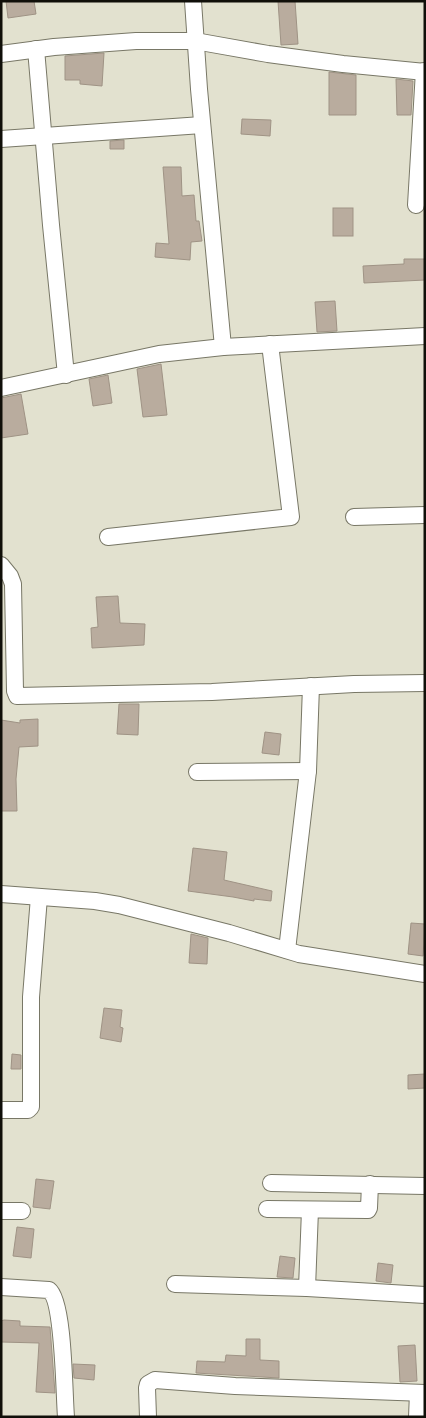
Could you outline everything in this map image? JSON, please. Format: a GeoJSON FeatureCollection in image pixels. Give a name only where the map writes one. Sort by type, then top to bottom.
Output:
{"type":"FeatureCollection","features":[{"type":"Feature","properties":{"kind":"street"},"geometry":{"type":"LineString","coordinates":[[193,1],[202,124],[223,347]]}},
{"type":"Feature","properties":{"kind":"street"},"geometry":{"type":"LineString","coordinates":[[1,54],[36,49],[136,41],[195,40],[268,54],[343,64],[424,71],[416,206]]}},
{"type":"Feature","properties":{"kind":"street"},"geometry":{"type":"LineString","coordinates":[[36,49],[66,375]]}},
{"type":"Feature","properties":{"kind":"street"},"geometry":{"type":"LineString","coordinates":[[1,139],[202,124]]}},
{"type":"Feature","properties":{"kind":"street"},"geometry":{"type":"LineString","coordinates":[[1,388],[159,354],[223,347],[425,336]]}},
{"type":"Feature","properties":{"kind":"street"},"geometry":{"type":"LineString","coordinates":[[108,537],[291,516],[270,344]]}},
{"type":"Feature","properties":{"kind":"street"},"geometry":{"type":"LineString","coordinates":[[354,517],[425,515]]}},
{"type":"Feature","properties":{"kind":"street"},"geometry":{"type":"LineString","coordinates":[[1,565],[10,576],[13,584],[8,686],[20,697],[212,692],[311,686],[425,683]]}},
{"type":"Feature","properties":{"kind":"street"},"geometry":{"type":"LineString","coordinates":[[287,950],[308,772],[311,686]]}},
{"type":"Feature","properties":{"kind":"street"},"geometry":{"type":"LineString","coordinates":[[197,772],[308,772]]}},
{"type":"Feature","properties":{"kind":"street"},"geometry":{"type":"LineString","coordinates":[[1,894],[95,901],[119,905],[287,950],[425,974]]}},
{"type":"Feature","properties":{"kind":"street"},"geometry":{"type":"LineString","coordinates":[[1,1110],[28,1110],[31,1107],[31,996],[39,897]]}},
{"type":"Feature","properties":{"kind":"street"},"geometry":{"type":"LineString","coordinates":[[271,1183],[425,1186]]}},
{"type":"Feature","properties":{"kind":"street"},"geometry":{"type":"LineString","coordinates":[[267,1210],[368,1210],[370,1184]]}},
{"type":"Feature","properties":{"kind":"street"},"geometry":{"type":"LineString","coordinates":[[1,1211],[22,1210]]}},
{"type":"Feature","properties":{"kind":"street"},"geometry":{"type":"LineString","coordinates":[[307,1288],[310,1210]]}},
{"type":"Feature","properties":{"kind":"street"},"geometry":{"type":"LineString","coordinates":[[175,1284],[307,1288],[425,1295]]}},
{"type":"Feature","properties":{"kind":"street"},"geometry":{"type":"LineString","coordinates":[[1,1287],[49,1290],[54,1295],[60,1323],[66,1417]]}},
{"type":"Feature","properties":{"kind":"street"},"geometry":{"type":"LineString","coordinates":[[148,1417],[147,1388],[148,1384],[155,1380],[235,1386],[421,1393],[418,1417]]}},
{"type":"Feature","properties":{"kind":"building"},"geometry":{"type":"Polygon","coordinates":[[[6,1],[34,1],[36,14],[8,18],[6,1]]]}},
{"type":"Feature","properties":{"kind":"building"},"geometry":{"type":"Polygon","coordinates":[[[278,1],[295,1],[298,44],[281,45],[278,1]]]}},
{"type":"Feature","properties":{"kind":"building"},"geometry":{"type":"Polygon","coordinates":[[[104,53],[102,86],[80,84],[80,80],[65,80],[65,56],[104,53]]]}},
{"type":"Feature","properties":{"kind":"building"},"geometry":{"type":"Polygon","coordinates":[[[329,72],[356,75],[356,115],[329,115],[329,72]]]}},
{"type":"Feature","properties":{"kind":"building"},"geometry":{"type":"Polygon","coordinates":[[[396,79],[413,81],[411,115],[397,115],[396,79]]]}},
{"type":"Feature","properties":{"kind":"building"},"geometry":{"type":"Polygon","coordinates":[[[242,119],[271,120],[270,136],[241,134],[242,119]]]}},
{"type":"Feature","properties":{"kind":"building"},"geometry":{"type":"Polygon","coordinates":[[[124,140],[124,149],[110,149],[110,141],[124,140]]]}},
{"type":"Feature","properties":{"kind":"building"},"geometry":{"type":"Polygon","coordinates":[[[163,167],[181,167],[182,196],[194,195],[196,221],[199,221],[202,241],[191,242],[190,260],[155,257],[156,243],[169,244],[163,167]]]}},
{"type":"Feature","properties":{"kind":"building"},"geometry":{"type":"Polygon","coordinates":[[[333,208],[353,208],[353,236],[333,236],[333,208]]]}},
{"type":"Feature","properties":{"kind":"building"},"geometry":{"type":"Polygon","coordinates":[[[404,259],[425,259],[425,280],[364,283],[363,266],[404,264],[404,259]]]}},
{"type":"Feature","properties":{"kind":"building"},"geometry":{"type":"Polygon","coordinates":[[[335,301],[337,331],[317,332],[315,302],[335,301]]]}},
{"type":"Feature","properties":{"kind":"building"},"geometry":{"type":"Polygon","coordinates":[[[161,364],[167,415],[143,417],[137,369],[161,364]]]}},
{"type":"Feature","properties":{"kind":"building"},"geometry":{"type":"Polygon","coordinates":[[[108,375],[112,403],[93,406],[89,379],[108,375]]]}},
{"type":"Feature","properties":{"kind":"building"},"geometry":{"type":"Polygon","coordinates":[[[21,394],[28,434],[1,438],[1,398],[21,394]]]}},
{"type":"Feature","properties":{"kind":"building"},"geometry":{"type":"Polygon","coordinates":[[[118,596],[120,623],[145,624],[144,645],[92,648],[91,628],[98,627],[96,597],[118,596]]]}},
{"type":"Feature","properties":{"kind":"building"},"geometry":{"type":"Polygon","coordinates":[[[119,704],[139,704],[138,735],[117,734],[119,704]]]}},
{"type":"Feature","properties":{"kind":"building"},"geometry":{"type":"Polygon","coordinates":[[[38,719],[38,746],[19,747],[16,779],[17,811],[1,811],[1,720],[20,723],[20,720],[38,719]]]}},
{"type":"Feature","properties":{"kind":"building"},"geometry":{"type":"Polygon","coordinates":[[[265,732],[281,734],[279,755],[262,753],[265,732]]]}},
{"type":"Feature","properties":{"kind":"building"},"geometry":{"type":"Polygon","coordinates":[[[193,848],[227,852],[224,880],[272,891],[271,901],[254,899],[254,901],[188,891],[193,848]]]}},
{"type":"Feature","properties":{"kind":"building"},"geometry":{"type":"Polygon","coordinates":[[[411,923],[425,924],[423,956],[408,954],[411,923]]]}},
{"type":"Feature","properties":{"kind":"building"},"geometry":{"type":"Polygon","coordinates":[[[191,934],[208,938],[207,964],[189,963],[191,934]]]}},
{"type":"Feature","properties":{"kind":"building"},"geometry":{"type":"Polygon","coordinates":[[[104,1008],[122,1010],[120,1027],[123,1028],[121,1042],[100,1038],[104,1008]]]}},
{"type":"Feature","properties":{"kind":"building"},"geometry":{"type":"Polygon","coordinates":[[[12,1054],[21,1055],[21,1069],[11,1069],[12,1054]]]}},
{"type":"Feature","properties":{"kind":"building"},"geometry":{"type":"Polygon","coordinates":[[[425,1074],[425,1088],[408,1089],[408,1075],[425,1074]]]}},
{"type":"Feature","properties":{"kind":"building"},"geometry":{"type":"Polygon","coordinates":[[[36,1179],[54,1181],[50,1209],[33,1207],[36,1179]]]}},
{"type":"Feature","properties":{"kind":"building"},"geometry":{"type":"Polygon","coordinates":[[[17,1227],[34,1229],[31,1258],[13,1256],[17,1227]]]}},
{"type":"Feature","properties":{"kind":"building"},"geometry":{"type":"Polygon","coordinates":[[[280,1256],[295,1258],[293,1278],[277,1277],[280,1256]]]}},
{"type":"Feature","properties":{"kind":"building"},"geometry":{"type":"Polygon","coordinates":[[[378,1263],[393,1265],[391,1283],[376,1281],[378,1263]]]}},
{"type":"Feature","properties":{"kind":"building"},"geometry":{"type":"Polygon","coordinates":[[[1,1321],[20,1321],[20,1326],[50,1327],[55,1393],[36,1392],[39,1343],[1,1342],[1,1321]]]}},
{"type":"Feature","properties":{"kind":"building"},"geometry":{"type":"Polygon","coordinates":[[[246,1339],[260,1339],[260,1360],[279,1361],[279,1378],[196,1373],[197,1361],[225,1362],[226,1355],[246,1356],[246,1339]]]}},
{"type":"Feature","properties":{"kind":"building"},"geometry":{"type":"Polygon","coordinates":[[[415,1345],[417,1381],[400,1382],[398,1346],[415,1345]]]}},
{"type":"Feature","properties":{"kind":"building"},"geometry":{"type":"Polygon","coordinates":[[[73,1364],[95,1365],[94,1380],[74,1378],[73,1364]]]}}]}
